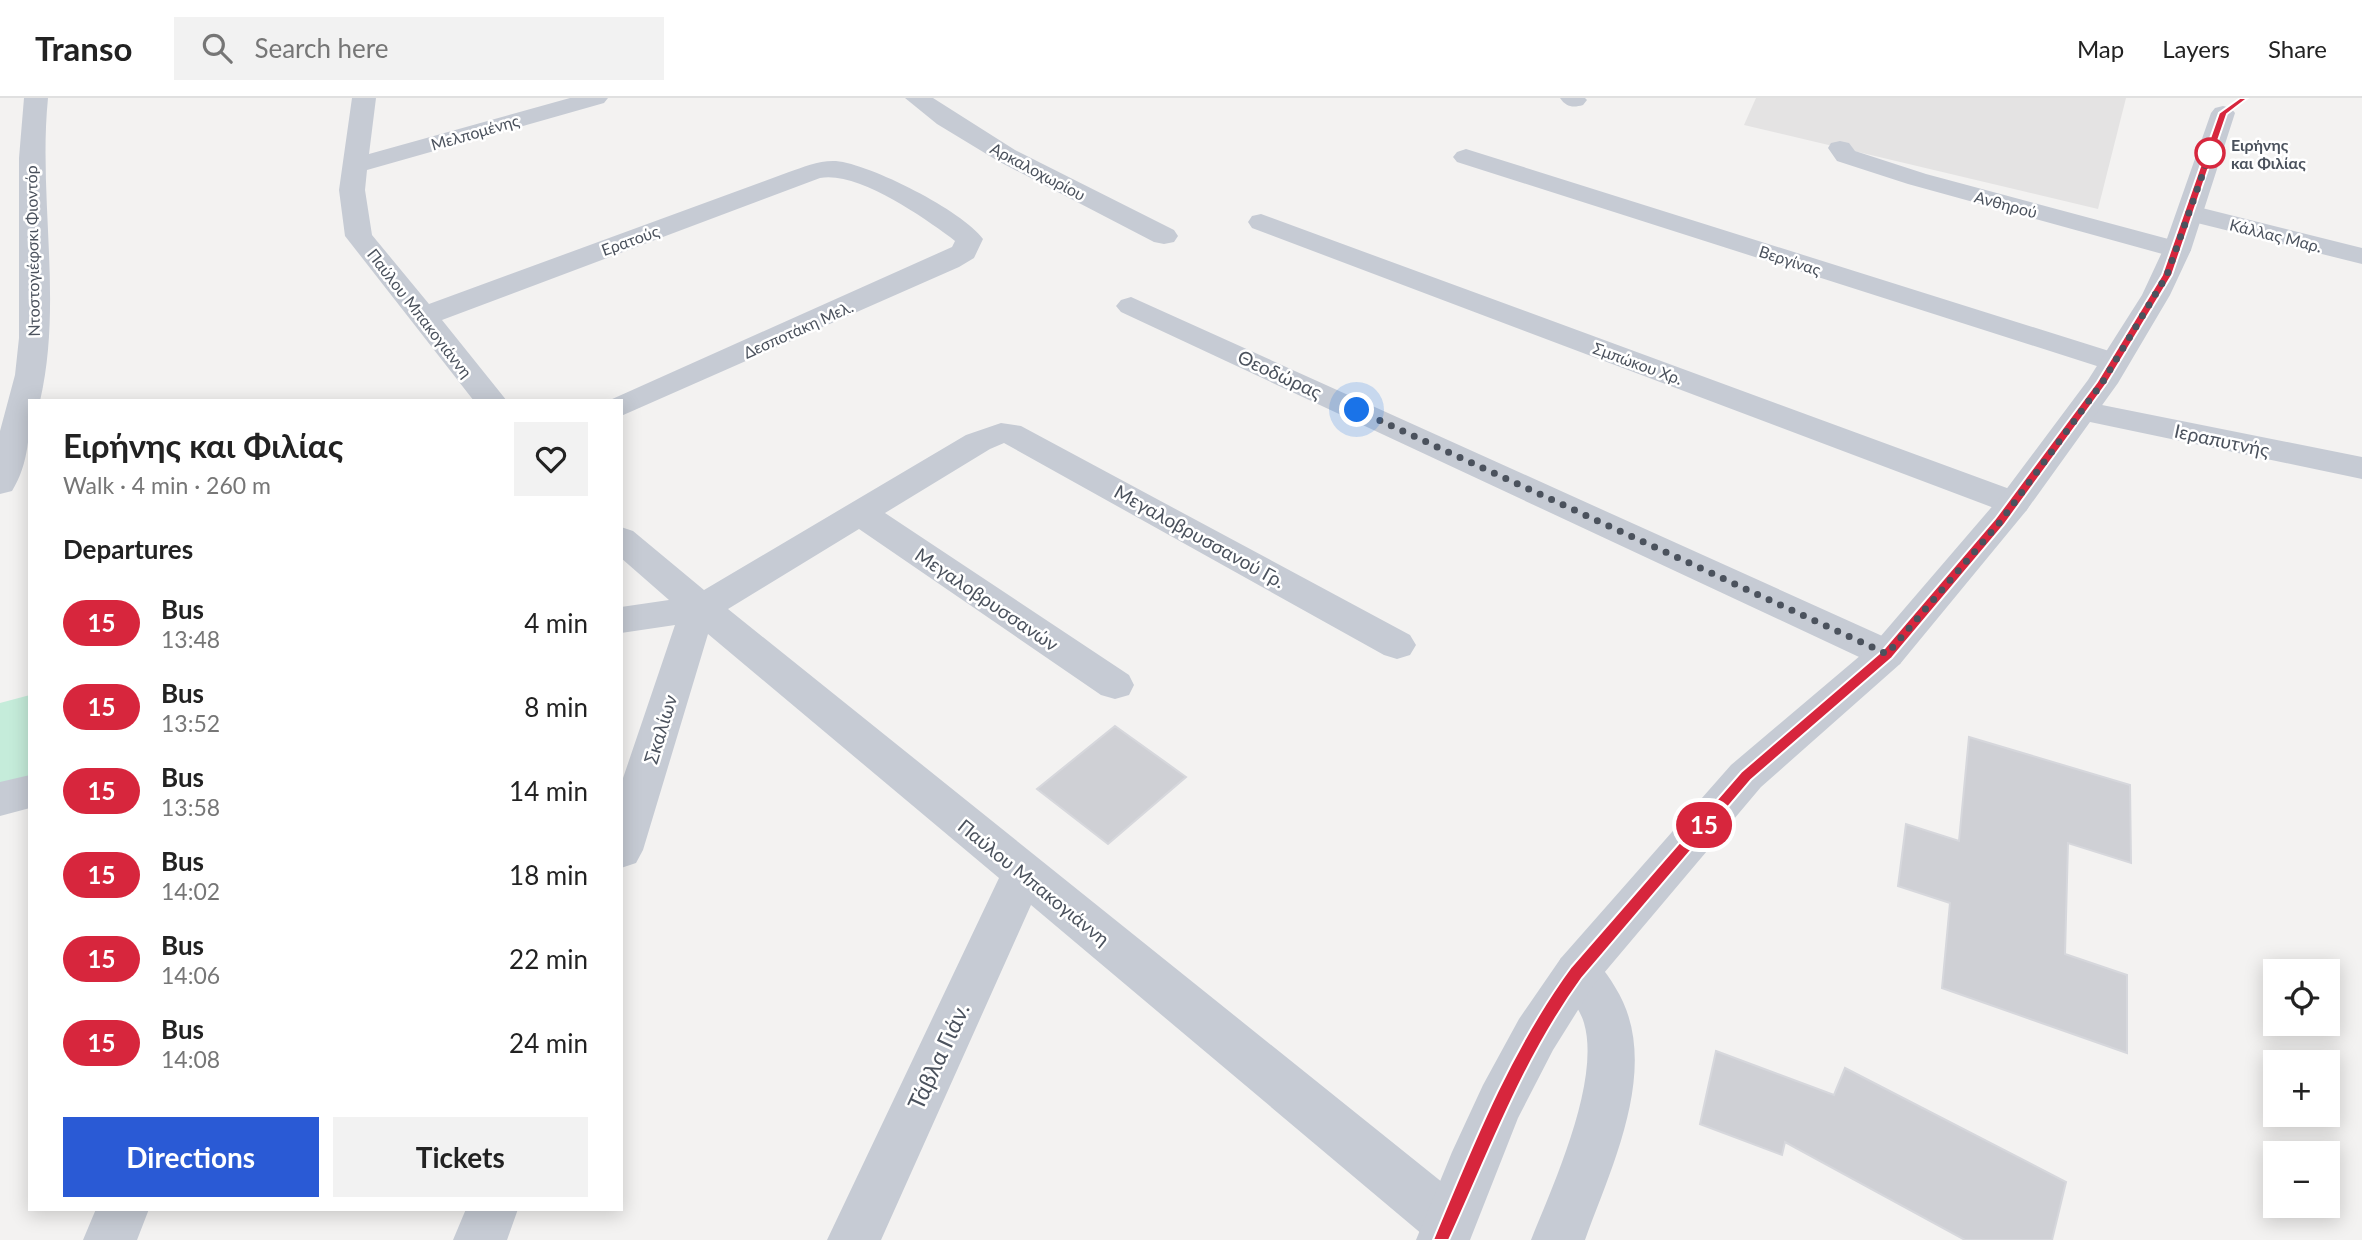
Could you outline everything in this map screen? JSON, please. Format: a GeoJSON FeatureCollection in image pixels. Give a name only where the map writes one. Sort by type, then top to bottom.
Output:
{"type":"FeatureCollection","features":[{"type":"Feature","properties":{"kind":"street","name":"Ντοστογιέφσκι Φιοντόρ"},"geometry":{"type":"LineString","coordinates":[[0,483],[25,402],[34,341],[31,159],[36,98]]}},
{"type":"Feature","properties":{"kind":"street","name":"Παύλου Μπακογιάννη"},"geometry":{"type":"LineString","coordinates":[[365,98],[352,190],[359,236],[489,399]]}},
{"type":"Feature","properties":{"kind":"street","name":"Μελπομένης"},"geometry":{"type":"LineString","coordinates":[[354,166],[596,98]]}},
{"type":"Feature","properties":{"kind":"street","name":"Αρκαλοχωρίου"},"geometry":{"type":"LineString","coordinates":[[917,98],[970,135],[1164,236]]}},
{"type":"Feature","properties":{"kind":"street"},"geometry":{"type":"LineString","coordinates":[[1446,1231],[1516,1068],[1552,1006],[1577,972],[1746,776],[1887,654],[2014,503],[2082,411],[2156,295],[2177,250],[2227,104]]}},
{"type":"Feature","properties":{"kind":"street","name":"Ανθηρού"},"geometry":{"type":"LineString","coordinates":[[1840,148],[1846,156],[1917,179],[2177,250]]}},
{"type":"Feature","properties":{"kind":"street","name":"Βεργίνας"},"geometry":{"type":"LineString","coordinates":[[1466,157],[2114,362]]}},
{"type":"Feature","properties":{"kind":"street","name":"Ερατούς"},"geometry":{"type":"LineString","coordinates":[[422,317],[797,178],[817,171],[840,169]]}},
{"type":"Feature","properties":{"kind":"street","name":"Δεσποτάκη Μελ."},"geometry":{"type":"LineString","coordinates":[[623,406],[964,252],[969,243],[966,236],[874,180],[840,169]]}},
{"type":"Feature","properties":{"kind":"street","name":"Κάλλας Μαρ."},"geometry":{"type":"LineString","coordinates":[[2190,213],[2362,256]]}},
{"type":"Feature","properties":{"kind":"street","name":"Σμπώκου Χρ."},"geometry":{"type":"LineString","coordinates":[[1261,222],[2014,503]]}},
{"type":"Feature","properties":{"kind":"street","name":"Θεοδώρας"},"geometry":{"type":"LineString","coordinates":[[1130,306],[1887,654]]}},
{"type":"Feature","properties":{"kind":"street","name":"Ιεραπυτνής"},"geometry":{"type":"LineString","coordinates":[[2082,411],[2362,468]]}},
{"type":"Feature","properties":{"kind":"street","name":"Μεγαλοβρυσσανού Γρ."},"geometry":{"type":"LineString","coordinates":[[860,513],[978,442],[1001,433],[1010,433],[1398,645]]}},
{"type":"Feature","properties":{"kind":"street"},"geometry":{"type":"LineString","coordinates":[[623,620],[702,608],[860,513]]}},
{"type":"Feature","properties":{"kind":"street","name":"Μεγαλοβρυσσανών"},"geometry":{"type":"LineString","coordinates":[[860,513],[1115,685]]}},
{"type":"Feature","properties":{"kind":"street","name":"Παύλου Μπακογιάννη"},"geometry":{"type":"LineString","coordinates":[[623,540],[1446,1231]]}},
{"type":"Feature","properties":{"kind":"street","name":"Σκαλίων"},"geometry":{"type":"LineString","coordinates":[[623,844],[689,635],[702,608]]}},
{"type":"Feature","properties":{"kind":"street"},"geometry":{"type":"LineString","coordinates":[[0,799],[28,792]]}},
{"type":"Feature","properties":{"kind":"street","name":"Τάβλα Γιάν."},"geometry":{"type":"LineString","coordinates":[[854,1240],[1023,873]]}},
{"type":"Feature","properties":{"kind":"street"},"geometry":{"type":"LineString","coordinates":[[1558,1240],[1601,1113],[1610,1059],[1609,1028],[1601,1005],[1577,972]]}},
{"type":"Feature","properties":{"kind":"street"},"geometry":{"type":"LineString","coordinates":[[110,1240],[122,1211]]}},
{"type":"Feature","properties":{"kind":"street"},"geometry":{"type":"LineString","coordinates":[[481,1240],[491,1211]]}},
{"type":"Feature","properties":{"kind":"shaded area"},"geometry":{"type":"Polygon","coordinates":[[[1756,98],[2126,98],[2098,209],[1744,125],[1756,98]]]}},
{"type":"Feature","properties":{"kind":"green space"},"geometry":{"type":"Polygon","coordinates":[[[28,696],[28,783],[0,791],[0,703],[28,696]]]}},
{"type":"Feature","properties":{"kind":"building"},"geometry":{"type":"Polygon","coordinates":[[[1115,726],[1186,777],[1108,844],[1037,789],[1115,726]]]}},
{"type":"Feature","properties":{"kind":"building"},"geometry":{"type":"Polygon","coordinates":[[[1969,737],[2130,785],[2131,863],[2068,843],[2065,954],[2127,975],[2127,1053],[1942,988],[1950,903],[1898,886],[1906,824],[1959,841],[1969,737]]]}},
{"type":"Feature","properties":{"kind":"building"},"geometry":{"type":"Polygon","coordinates":[[[1716,1051],[1834,1095],[1845,1068],[2066,1182],[2052,1240],[1965,1240],[1785,1142],[1782,1155],[1700,1124],[1716,1051]]]}},
{"type":"Feature","properties":{"kind":"bus line","name":"15"},"geometry":{"type":"LineString","coordinates":[[1443,1240],[1516,1068],[1552,1006],[1577,972],[1746,776],[1887,654],[2000,522],[2102,383],[2167,275],[2224,113],[2243,98]]}},
{"type":"Feature","properties":{"kind":"place","name":"Ειρήνης και Φιλίας"},"geometry":{"type":"Point","coordinates":[2210,153]}},
{"type":"Feature","properties":{"kind":"route"},"geometry":{"type":"LineString","coordinates":[[1357,410],[1887,654],[2000,522],[2102,383],[2167,275],[2210,153]]}}]}
